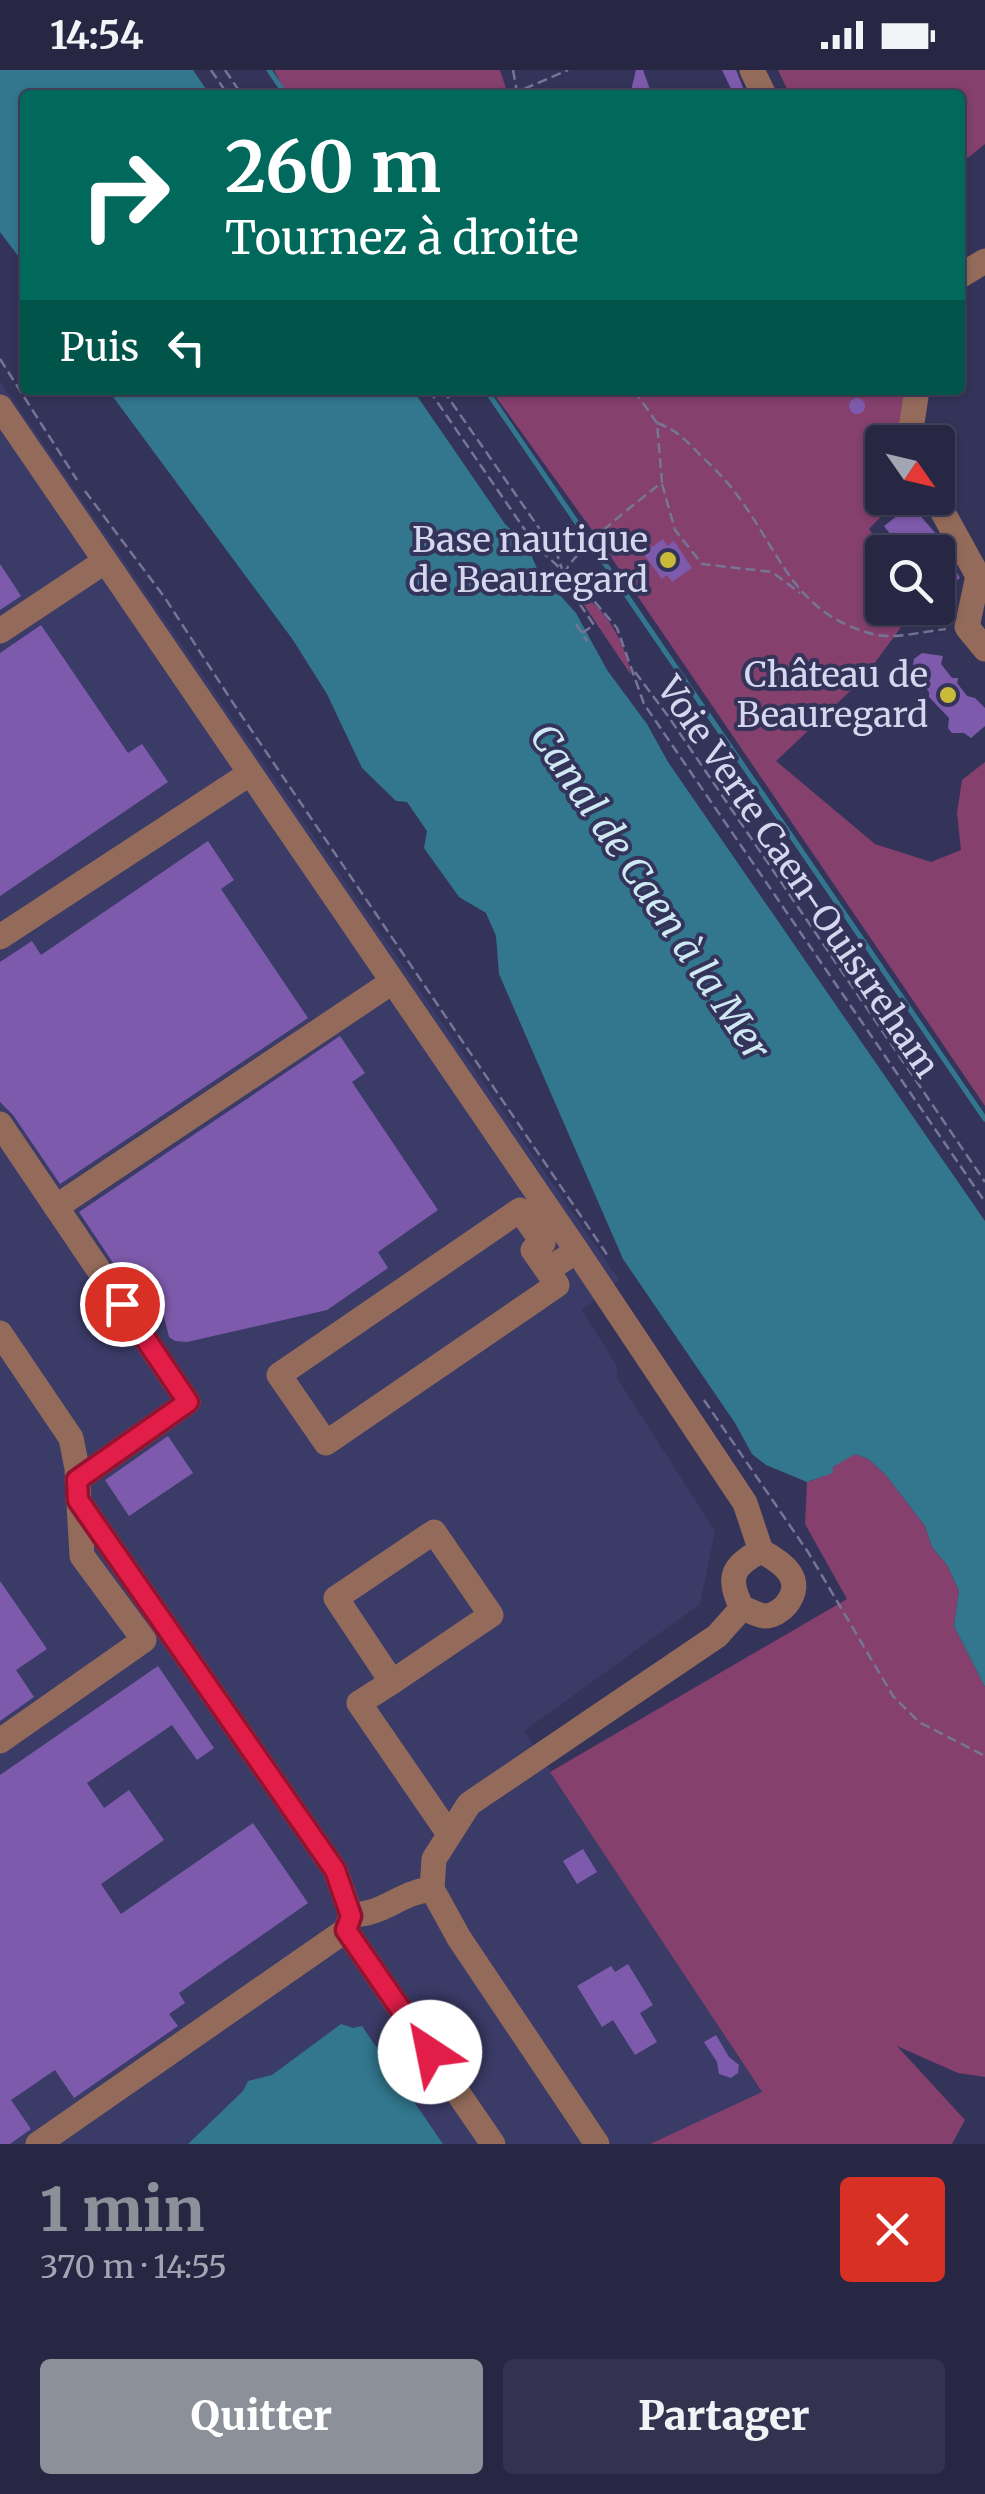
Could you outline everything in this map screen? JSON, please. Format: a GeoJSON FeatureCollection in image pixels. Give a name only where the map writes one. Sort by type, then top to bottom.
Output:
{"type":"FeatureCollection","features":[{"type":"Feature","properties":{"kind":"street"},"geometry":{"type":"LineString","coordinates":[[912,425],[917,395]]}},
{"type":"Feature","properties":{"kind":"street"},"geometry":{"type":"LineString","coordinates":[[0,407],[745,1503],[761,1552],[781,1562],[794,1579],[794,1592],[783,1610],[765,1616],[742,1608],[732,1578],[743,1560],[761,1552]]}},
{"type":"Feature","properties":{"kind":"street"},"geometry":{"type":"LineString","coordinates":[[944,515],[978,576],[967,627],[985,649]]}},
{"type":"Feature","properties":{"kind":"street"},"geometry":{"type":"LineString","coordinates":[[0,631],[104,562]]}},
{"type":"Feature","properties":{"kind":"street"},"geometry":{"type":"LineString","coordinates":[[0,938],[249,774]]}},
{"type":"Feature","properties":{"kind":"street"},"geometry":{"type":"LineString","coordinates":[[56,1207],[392,982]]}},
{"type":"Feature","properties":{"kind":"street"},"geometry":{"type":"LineString","coordinates":[[0,1124],[188,1402],[77,1490]]}},
{"type":"Feature","properties":{"kind":"street"},"geometry":{"type":"LineString","coordinates":[[520,1210],[543,1243],[534,1250],[547,1270],[557,1285],[326,1444],[278,1374],[520,1210]]}},
{"type":"Feature","properties":{"kind":"street"},"geometry":{"type":"LineString","coordinates":[[547,1270],[577,1251]]}},
{"type":"Feature","properties":{"kind":"street"},"geometry":{"type":"LineString","coordinates":[[0,1333],[71,1438],[82,1556],[144,1640],[0,1741]]}},
{"type":"Feature","properties":{"kind":"street"},"geometry":{"type":"LineString","coordinates":[[77,1490],[335,1870],[349,1923],[493,2144]]}},
{"type":"Feature","properties":{"kind":"street"},"geometry":{"type":"LineString","coordinates":[[392,1682],[336,1598],[434,1532],[491,1616],[392,1682],[359,1703],[448,1834]]}},
{"type":"Feature","properties":{"kind":"street"},"geometry":{"type":"LineString","coordinates":[[597,2144],[459,1938],[432,1889],[434,1859],[470,1804],[717,1636],[742,1608]]}},
{"type":"Feature","properties":{"kind":"street"},"geometry":{"type":"LineString","coordinates":[[38,2144],[349,1923],[374,1914],[412,1891],[432,1889]]}},
{"type":"Feature","properties":{"kind":"path"},"geometry":{"type":"LineString","coordinates":[[524,90],[568,70]]}},
{"type":"Feature","properties":{"kind":"path"},"geometry":{"type":"LineString","coordinates":[[0,359],[20,390]]}},
{"type":"Feature","properties":{"kind":"path"},"geometry":{"type":"LineString","coordinates":[[23,395],[80,484],[165,598],[236,709],[608,1256]]}},
{"type":"Feature","properties":{"kind":"path","name":"Voie Verte Caen-Ouistreham"},"geometry":{"type":"LineString","coordinates":[[433,395],[536,546],[608,616],[624,642],[644,704],[985,1202]]}},
{"type":"Feature","properties":{"kind":"path"},"geometry":{"type":"LineString","coordinates":[[446,395],[556,554],[562,578],[594,624],[582,632]]}},
{"type":"Feature","properties":{"kind":"path"},"geometry":{"type":"LineString","coordinates":[[637,395],[657,423],[682,436],[741,500],[774,556],[804,596]]}},
{"type":"Feature","properties":{"kind":"path"},"geometry":{"type":"LineString","coordinates":[[657,423],[662,482],[675,530],[702,564],[772,572],[843,622],[880,636],[967,627]]}},
{"type":"Feature","properties":{"kind":"path"},"geometry":{"type":"LineString","coordinates":[[563,573],[574,556],[662,482]]}},
{"type":"Feature","properties":{"kind":"path"},"geometry":{"type":"LineString","coordinates":[[576,624],[587,641]]}},
{"type":"Feature","properties":{"kind":"path"},"geometry":{"type":"LineString","coordinates":[[634,671],[985,1182]]}},
{"type":"Feature","properties":{"kind":"path"},"geometry":{"type":"LineString","coordinates":[[701,1396],[808,1552],[892,1696],[920,1722],[985,1756]]}},
{"type":"Feature","properties":{"kind":"shaded area"},"geometry":{"type":"Polygon","coordinates":[[[274,70],[500,70],[506,90],[284,90],[274,70]]]}},
{"type":"Feature","properties":{"kind":"shaded area"},"geometry":{"type":"Polygon","coordinates":[[[778,70],[985,70],[985,144],[965,160],[965,90],[788,90],[778,70]]]}},
{"type":"Feature","properties":{"kind":"shaded area"},"geometry":{"type":"Polygon","coordinates":[[[0,381],[619,1280],[582,1310],[617,1366],[617,1378],[715,1531],[700,1604],[524,1731],[762,2093],[650,2144],[0,2144],[0,381]]]}},
{"type":"Feature","properties":{"kind":"shaded area"},"geometry":{"type":"Polygon","coordinates":[[[495,395],[905,395],[902,425],[865,425],[865,515],[883,515],[869,529],[873,535],[865,535],[865,625],[903,625],[863,679],[776,761],[875,844],[931,862],[961,850],[957,813],[962,780],[985,762],[985,1106],[602,544],[495,395]]]}},
{"type":"Feature","properties":{"kind":"shaded area"},"geometry":{"type":"Polygon","coordinates":[[[576,593],[605,616],[625,652],[631,675],[576,593]]]}},
{"type":"Feature","properties":{"kind":"shaded area"},"geometry":{"type":"Polygon","coordinates":[[[855,1454],[868,1459],[885,1474],[925,1526],[932,1547],[947,1565],[959,1591],[954,1626],[985,1687],[985,2077],[958,2073],[897,2046],[965,2120],[952,2144],[650,2144],[762,2092],[550,1772],[847,1599],[805,1524],[807,1482],[855,1454]]]}},
{"type":"Feature","properties":{"kind":"water"},"geometry":{"type":"Polygon","coordinates":[[[0,70],[193,70],[207,90],[20,90],[20,258],[0,232],[0,70]]]}},
{"type":"Feature","properties":{"kind":"water","name":"Canal de Caen à la Mer"},"geometry":{"type":"Polygon","coordinates":[[[112,395],[416,395],[505,524],[527,545],[538,571],[576,613],[607,670],[647,724],[668,762],[985,1221],[985,1687],[954,1626],[959,1591],[947,1565],[932,1547],[925,1526],[885,1474],[868,1459],[855,1454],[833,1467],[833,1473],[807,1482],[766,1465],[752,1454],[623,1259],[499,974],[496,936],[486,913],[459,897],[424,848],[427,831],[407,802],[396,801],[362,768],[327,694],[293,640],[112,395]]]}},
{"type":"Feature","properties":{"kind":"water"},"geometry":{"type":"Polygon","coordinates":[[[341,2024],[362,2026],[443,2144],[188,2144],[243,2091],[248,2081],[272,2075],[341,2024]]]}},
{"type":"Feature","properties":{"kind":"building"},"geometry":{"type":"Polygon","coordinates":[[[636,70],[643,70],[650,90],[631,90],[636,70]]]}},
{"type":"Feature","properties":{"kind":"building"},"geometry":{"type":"Polygon","coordinates":[[[722,70],[736,70],[744,90],[732,90],[722,70]]]}},
{"type":"Feature","properties":{"kind":"building"},"geometry":{"type":"Polygon","coordinates":[[[857,398],[865,406],[857,414],[849,406],[857,398]]]}},
{"type":"Feature","properties":{"kind":"building"},"geometry":{"type":"Polygon","coordinates":[[[898,515],[920,515],[937,535],[891,535],[884,526],[898,515]]]}},
{"type":"Feature","properties":{"kind":"building","name":"Base nautique de Beauregard"},"geometry":{"type":"Polygon","coordinates":[[[663,539],[667,546],[674,541],[692,568],[672,582],[667,575],[662,579],[643,553],[663,539]]]}},
{"type":"Feature","properties":{"kind":"building"},"geometry":{"type":"Polygon","coordinates":[[[0,564],[21,596],[0,610],[0,564]]]}},
{"type":"Feature","properties":{"kind":"building"},"geometry":{"type":"Polygon","coordinates":[[[41,625],[128,753],[142,744],[168,782],[0,896],[0,653],[41,625]]]}},
{"type":"Feature","properties":{"kind":"building","name":"Château de Beauregard"},"geometry":{"type":"Polygon","coordinates":[[[922,653],[943,656],[941,664],[952,678],[958,678],[957,683],[967,696],[985,708],[985,726],[971,738],[964,733],[952,733],[949,718],[912,671],[914,659],[922,653]]]}},
{"type":"Feature","properties":{"kind":"building"},"geometry":{"type":"Polygon","coordinates":[[[208,841],[234,880],[221,889],[308,1018],[60,1184],[0,1102],[0,962],[32,941],[41,955],[208,841]]]}},
{"type":"Feature","properties":{"kind":"building"},"geometry":{"type":"Polygon","coordinates":[[[340,1036],[365,1073],[352,1082],[438,1210],[378,1252],[388,1268],[327,1310],[187,1342],[175,1341],[169,1337],[161,1305],[148,1298],[138,1300],[79,1212],[340,1036]]]}},
{"type":"Feature","properties":{"kind":"building"},"geometry":{"type":"Polygon","coordinates":[[[168,1436],[193,1473],[129,1516],[105,1480],[168,1436]]]}},
{"type":"Feature","properties":{"kind":"building"},"geometry":{"type":"Polygon","coordinates":[[[0,1581],[47,1649],[16,1670],[34,1697],[0,1721],[0,1581]]]}},
{"type":"Feature","properties":{"kind":"building"},"geometry":{"type":"Polygon","coordinates":[[[158,1666],[214,1748],[197,1760],[172,1725],[87,1783],[104,1808],[129,1790],[164,1840],[101,1884],[121,1914],[253,1823],[308,1903],[179,1993],[185,2003],[169,2014],[178,2026],[74,2098],[55,2070],[11,2100],[31,2129],[10,2144],[0,2144],[0,1775],[158,1666]]]}},
{"type":"Feature","properties":{"kind":"building"},"geometry":{"type":"Polygon","coordinates":[[[583,1849],[597,1872],[577,1884],[563,1861],[583,1849]]]}},
{"type":"Feature","properties":{"kind":"building"},"geometry":{"type":"Polygon","coordinates":[[[628,1964],[653,2005],[640,2013],[657,2042],[635,2055],[613,2020],[602,2027],[577,1986],[611,1966],[615,1972],[628,1964]]]}},
{"type":"Feature","properties":{"kind":"building"},"geometry":{"type":"Polygon","coordinates":[[[716,2035],[729,2057],[739,2065],[738,2073],[731,2078],[719,2074],[717,2062],[704,2042],[716,2035]]]}},
{"type":"Feature","properties":{"kind":"waterway"},"geometry":{"type":"LineString","coordinates":[[269,70],[283,90]]}},
{"type":"Feature","properties":{"kind":"waterway"},"geometry":{"type":"LineString","coordinates":[[489,395],[985,1119]]}},
{"type":"Feature","properties":{"kind":"place","name":"Base nautique de Beauregard"},"geometry":{"type":"Point","coordinates":[668,560]}},
{"type":"Feature","properties":{"kind":"place","name":"Château de Beauregard"},"geometry":{"type":"Point","coordinates":[948,695]}},
{"type":"Feature","properties":{"kind":"route"},"geometry":{"type":"LineString","coordinates":[[122,1304],[188,1402],[77,1480],[78,1500],[335,1870],[351,1916],[346,1930],[430,2052]]}}]}
